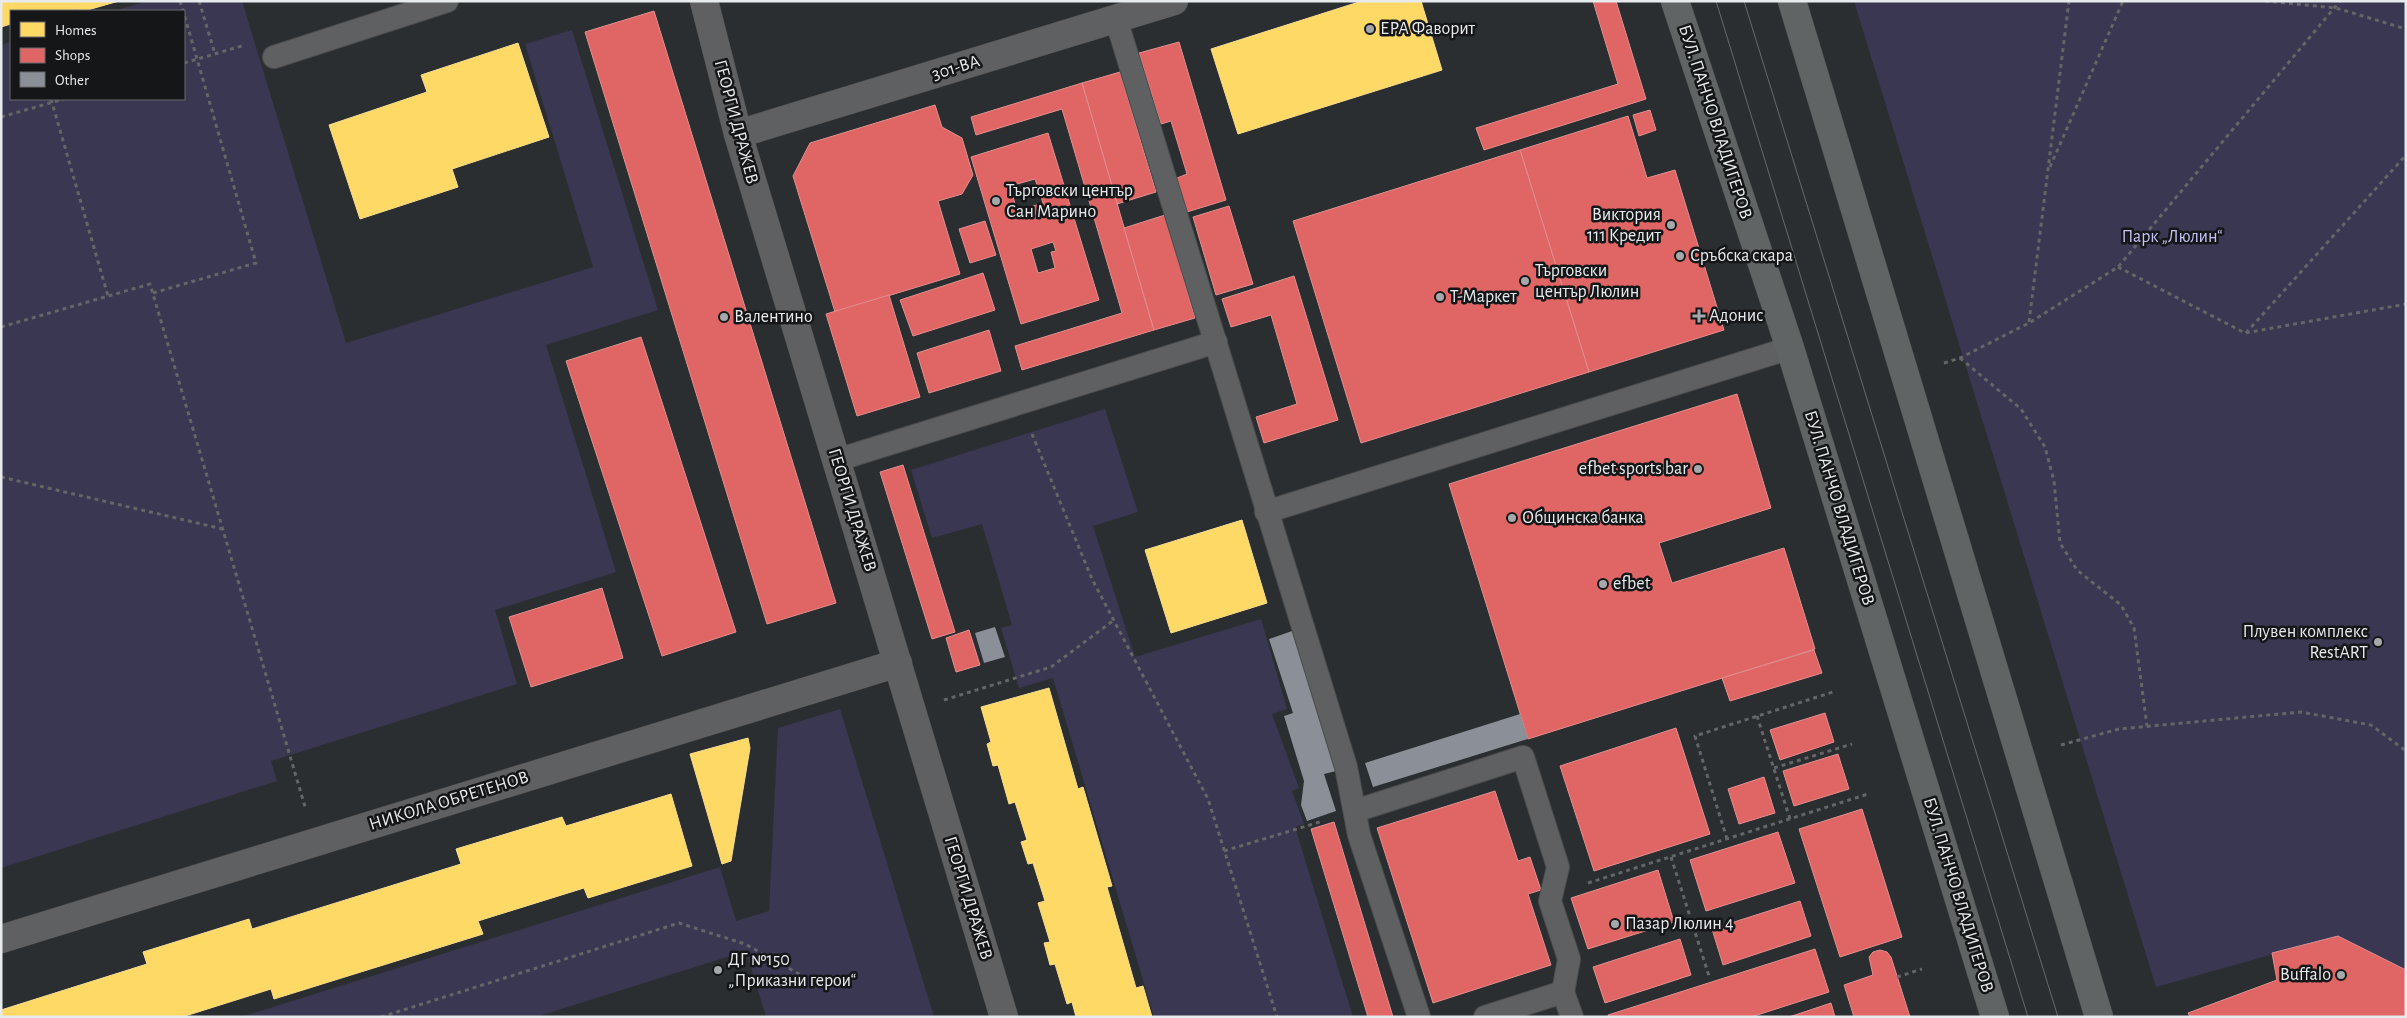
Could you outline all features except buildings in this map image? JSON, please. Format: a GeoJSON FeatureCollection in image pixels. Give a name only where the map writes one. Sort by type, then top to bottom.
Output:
{"type":"FeatureCollection","features":[{"type":"Feature","properties":{"kind":"main road","name":"БУЛ. ПАНЧО ВЛАДИГЕРОВ"},"geometry":{"type":"LineString","coordinates":[[1675,1],[1790,348],[1995,1017]]}},
{"type":"Feature","properties":{"kind":"main road"},"geometry":{"type":"LineString","coordinates":[[1792,1],[2099,1017]]}},
{"type":"Feature","properties":{"kind":"street","name":"ГЕОРГИ ДРАЖЕВ"},"geometry":{"type":"LineString","coordinates":[[704,1],[738,134],[1004,1017]]}},
{"type":"Feature","properties":{"kind":"street","name":"301-ВА"},"geometry":{"type":"LineString","coordinates":[[738,134],[1174,1]]}},
{"type":"Feature","properties":{"kind":"street","name":"НИКОЛА ОБРЕТЕНОВ"},"geometry":{"type":"LineString","coordinates":[[1,938],[898,663]]}},
{"type":"Feature","properties":{"kind":"lane"},"geometry":{"type":"LineString","coordinates":[[274,57],[447,1]]}},
{"type":"Feature","properties":{"kind":"lane"},"geometry":{"type":"LineString","coordinates":[[1116,19],[1216,342],[1266,512],[1346,767],[1359,835],[1419,1017]]}},
{"type":"Feature","properties":{"kind":"lane"},"geometry":{"type":"LineString","coordinates":[[837,460],[1216,342]]}},
{"type":"Feature","properties":{"kind":"lane"},"geometry":{"type":"LineString","coordinates":[[1266,512],[1790,348]]}},
{"type":"Feature","properties":{"kind":"lane"},"geometry":{"type":"LineString","coordinates":[[1355,811],[1523,757],[1558,867],[1550,901],[1569,959],[1563,992],[1572,1017]]}},
{"type":"Feature","properties":{"kind":"lane"},"geometry":{"type":"LineString","coordinates":[[1485,1017],[1563,992]]}},
{"type":"Feature","properties":{"kind":"path"},"geometry":{"type":"LineString","coordinates":[[199,1],[215,54]]}},
{"type":"Feature","properties":{"kind":"path"},"geometry":{"type":"LineString","coordinates":[[2029,323],[2069,1]]}},
{"type":"Feature","properties":{"kind":"path"},"geometry":{"type":"LineString","coordinates":[[2048,172],[2123,1]]}},
{"type":"Feature","properties":{"kind":"path"},"geometry":{"type":"LineString","coordinates":[[2264,1],[2336,8],[2406,30]]}},
{"type":"Feature","properties":{"kind":"path"},"geometry":{"type":"LineString","coordinates":[[1944,363],[1960,358],[2029,323],[2118,267],[2340,1]]}},
{"type":"Feature","properties":{"kind":"path"},"geometry":{"type":"LineString","coordinates":[[153,293],[256,263],[185,20]]}},
{"type":"Feature","properties":{"kind":"path"},"geometry":{"type":"LineString","coordinates":[[185,64],[246,45],[274,57]]}},
{"type":"Feature","properties":{"kind":"path"},"geometry":{"type":"LineString","coordinates":[[1,117],[51,101],[108,296]]}},
{"type":"Feature","properties":{"kind":"path"},"geometry":{"type":"LineString","coordinates":[[2245,333],[2406,155]]}},
{"type":"Feature","properties":{"kind":"path"},"geometry":{"type":"LineString","coordinates":[[2118,267],[2245,333],[2406,304]]}},
{"type":"Feature","properties":{"kind":"path"},"geometry":{"type":"LineString","coordinates":[[1,327],[150,284],[315,842]]}},
{"type":"Feature","properties":{"kind":"path"},"geometry":{"type":"LineString","coordinates":[[1960,358],[2021,409],[2045,447],[2054,481],[2060,543],[2077,570],[2121,604],[2134,628],[2148,726]]}},
{"type":"Feature","properties":{"kind":"path"},"geometry":{"type":"LineString","coordinates":[[1020,403],[1092,579],[1208,799],[1277,1017]]}},
{"type":"Feature","properties":{"kind":"path"},"geometry":{"type":"LineString","coordinates":[[1,477],[223,529]]}},
{"type":"Feature","properties":{"kind":"path"},"geometry":{"type":"LineString","coordinates":[[912,709],[1051,667],[1114,620]]}},
{"type":"Feature","properties":{"kind":"path"},"geometry":{"type":"LineString","coordinates":[[1727,839],[1695,736],[1836,691]]}},
{"type":"Feature","properties":{"kind":"path"},"geometry":{"type":"LineString","coordinates":[[2061,745],[2118,729],[2301,712],[2371,725],[2406,750]]}},
{"type":"Feature","properties":{"kind":"path"},"geometry":{"type":"LineString","coordinates":[[1757,716],[1790,819]]}},
{"type":"Feature","properties":{"kind":"path"},"geometry":{"type":"LineString","coordinates":[[1774,768],[1852,744]]}},
{"type":"Feature","properties":{"kind":"path"},"geometry":{"type":"LineString","coordinates":[[1552,895],[1868,794]]}},
{"type":"Feature","properties":{"kind":"path"},"geometry":{"type":"LineString","coordinates":[[1224,851],[1355,811]]}},
{"type":"Feature","properties":{"kind":"path"},"geometry":{"type":"LineString","coordinates":[[1671,857],[1709,976]]}},
{"type":"Feature","properties":{"kind":"path"},"geometry":{"type":"LineString","coordinates":[[382,1017],[679,923],[745,944],[801,975]]}},
{"type":"Feature","properties":{"kind":"path"},"geometry":{"type":"LineString","coordinates":[[1897,977],[1922,969]]}},
{"type":"Feature","properties":{"kind":"green space"},"geometry":{"type":"Polygon","coordinates":[[[147,1],[242,1],[346,343],[593,267],[525,44],[572,30],[658,310],[546,345],[616,572],[495,610],[517,684],[271,761],[277,781],[1,868],[1,45],[10,42],[10,100],[185,100],[185,10],[117,10],[147,1]]]}},
{"type":"Feature","properties":{"kind":"green space","name":"Парк „Люлин“"},"geometry":{"type":"Polygon","coordinates":[[[1854,1],[2406,1],[2406,970],[2338,936],[2156,987],[1854,1]]]}},
{"type":"Feature","properties":{"kind":"green space"},"geometry":{"type":"Polygon","coordinates":[[[1105,409],[1138,512],[1093,526],[1135,657],[1261,619],[1287,709],[1272,714],[1299,788],[1292,791],[1304,824],[1295,827],[1353,1017],[1154,1017],[1053,678],[1019,688],[1001,628],[1012,625],[982,524],[932,538],[911,470],[1105,409]]]}},
{"type":"Feature","properties":{"kind":"green space"},"geometry":{"type":"Polygon","coordinates":[[[840,709],[934,1017],[766,1017],[746,951],[536,1017],[241,1017],[720,867],[736,921],[769,911],[778,728],[840,709]]]}},
{"type":"Feature","properties":{"kind":"tram line"},"geometry":{"type":"LineString","coordinates":[[1716,1],[2028,1017]]}},
{"type":"Feature","properties":{"kind":"tram line"},"geometry":{"type":"LineString","coordinates":[[1744,1],[2058,1017]]}},
{"type":"Feature","properties":{"kind":"place","name":"ЕРА Фаворит"},"geometry":{"type":"Point","coordinates":[1370,29]}},
{"type":"Feature","properties":{"kind":"place","name":"Търговски център Сан Марино"},"geometry":{"type":"Point","coordinates":[996,201]}},
{"type":"Feature","properties":{"kind":"place","name":"Виктория 111 Кредит"},"geometry":{"type":"Point","coordinates":[1671,225]}},
{"type":"Feature","properties":{"kind":"place","name":"Сръбска скара"},"geometry":{"type":"Point","coordinates":[1680,256]}},
{"type":"Feature","properties":{"kind":"place","name":"Търговски център Люлин"},"geometry":{"type":"Point","coordinates":[1525,281]}},
{"type":"Feature","properties":{"kind":"place","name":"Т-Маркет"},"geometry":{"type":"Point","coordinates":[1440,297]}},
{"type":"Feature","properties":{"kind":"place","name":"Адонис"},"geometry":{"type":"Point","coordinates":[1699,316]}},
{"type":"Feature","properties":{"kind":"place","name":"Валентино"},"geometry":{"type":"Point","coordinates":[724,317]}},
{"type":"Feature","properties":{"kind":"place","name":"efbet sports bar"},"geometry":{"type":"Point","coordinates":[1698,469]}},
{"type":"Feature","properties":{"kind":"place","name":"Общинска банка"},"geometry":{"type":"Point","coordinates":[1512,518]}},
{"type":"Feature","properties":{"kind":"place","name":"efbet"},"geometry":{"type":"Point","coordinates":[1603,584]}},
{"type":"Feature","properties":{"kind":"place","name":"Плувен комплекс RestART"},"geometry":{"type":"Point","coordinates":[2378,642]}},
{"type":"Feature","properties":{"kind":"place","name":"Пазар Люлин 4"},"geometry":{"type":"Point","coordinates":[1615,924]}},
{"type":"Feature","properties":{"kind":"place","name":"ДГ №150 „Приказни герои“"},"geometry":{"type":"Point","coordinates":[718,970]}},
{"type":"Feature","properties":{"kind":"place","name":"Buffalo"},"geometry":{"type":"Point","coordinates":[2341,975]}}]}
